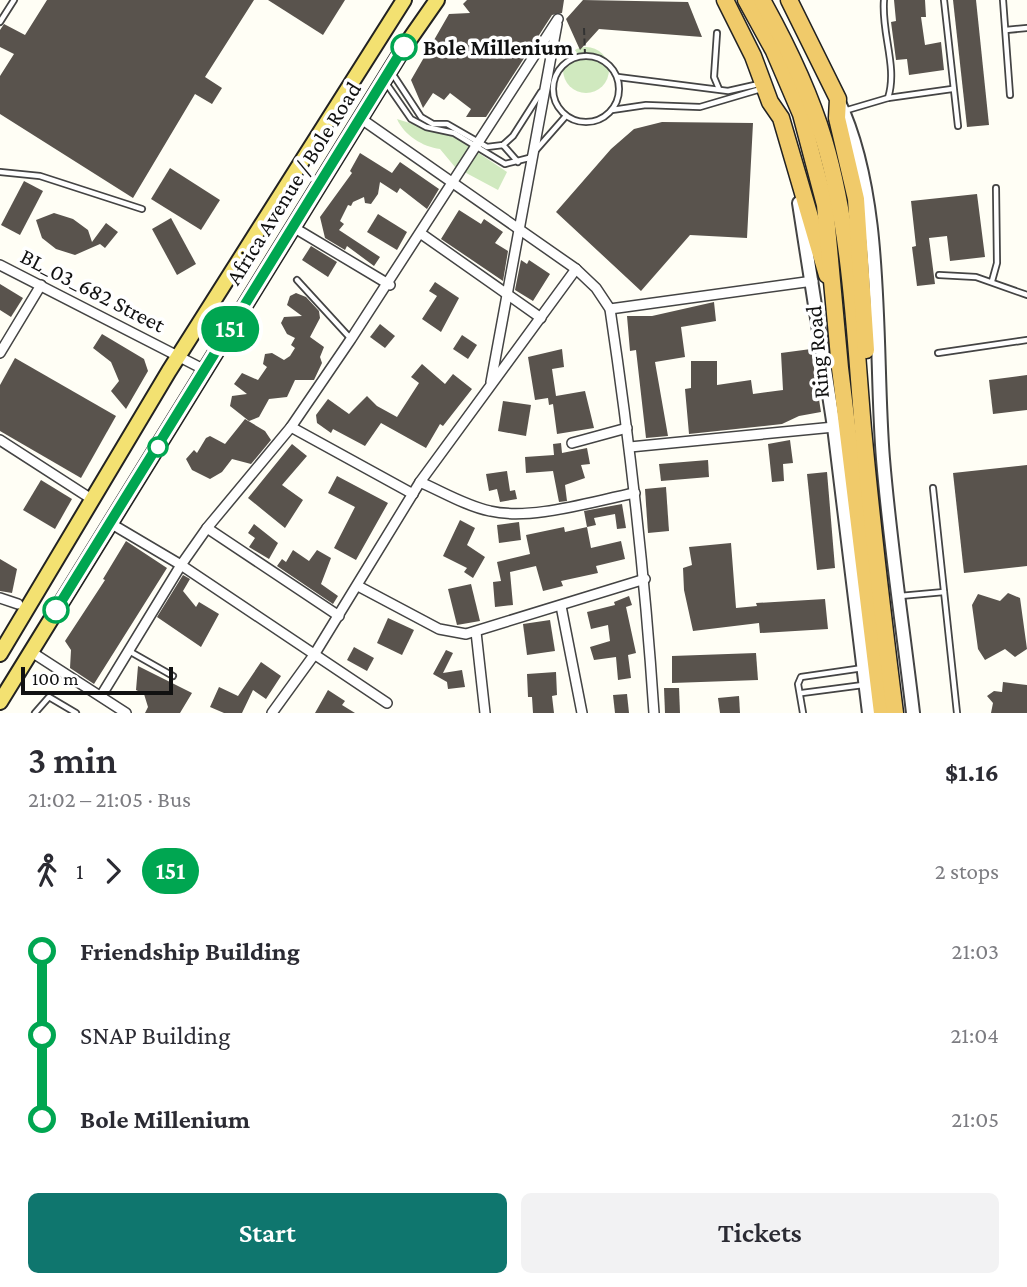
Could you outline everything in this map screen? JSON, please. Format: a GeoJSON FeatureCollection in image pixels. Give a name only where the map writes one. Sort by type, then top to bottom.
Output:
{"type":"FeatureCollection","features":[{"type":"Feature","properties":{"kind":"highway"},"geometry":{"type":"LineString","coordinates":[[725,0],[785,127],[807,197],[820,259],[833,282]]}},
{"type":"Feature","properties":{"kind":"highway","name":"Ring Road"},"geometry":{"type":"LineString","coordinates":[[746,0],[808,114],[833,178],[846,258],[895,713]]}},
{"type":"Feature","properties":{"kind":"highway","name":"Ring Road"},"geometry":{"type":"LineString","coordinates":[[762,0],[792,54],[808,114],[825,205],[840,368],[882,713]]}},
{"type":"Feature","properties":{"kind":"highway"},"geometry":{"type":"LineString","coordinates":[[789,0],[841,105],[837,118],[856,200],[861,248],[867,393],[863,425]]}},
{"type":"Feature","properties":{"kind":"main road","name":"Africa Avenue / Bole Road"},"geometry":{"type":"LineString","coordinates":[[0,654],[179,355],[404,0]]}},
{"type":"Feature","properties":{"kind":"main road","name":"Africa Avenue / Bole Road"},"geometry":{"type":"LineString","coordinates":[[0,702],[387,74],[437,0]]}},
{"type":"Feature","properties":{"kind":"street"},"geometry":{"type":"LineString","coordinates":[[390,285],[558,19]]}},
{"type":"Feature","properties":{"kind":"street"},"geometry":{"type":"LineString","coordinates":[[101,696],[181,565],[207,528],[291,427],[351,340],[558,19]]}},
{"type":"Feature","properties":{"kind":"street"},"geometry":{"type":"LineString","coordinates":[[490,387],[558,19]]}},
{"type":"Feature","properties":{"kind":"street"},"geometry":{"type":"LineString","coordinates":[[766,90],[799,204],[813,281],[834,426],[869,713]]}},
{"type":"Feature","properties":{"kind":"street"},"geometry":{"type":"LineString","coordinates":[[841,105],[863,183],[871,242],[883,459],[913,713]]}},
{"type":"Feature","properties":{"kind":"street"},"geometry":{"type":"LineString","coordinates":[[360,118],[576,270],[597,288],[610,309],[645,579],[654,713]]}},
{"type":"Feature","properties":{"kind":"street"},"geometry":{"type":"LineString","coordinates":[[390,285],[457,184]]}},
{"type":"Feature","properties":{"kind":"street"},"geometry":{"type":"LineString","coordinates":[[293,227],[390,285]]}},
{"type":"Feature","properties":{"kind":"street"},"geometry":{"type":"LineString","coordinates":[[423,235],[541,317]]}},
{"type":"Feature","properties":{"kind":"street","name":"BL_03_682 Street"},"geometry":{"type":"LineString","coordinates":[[0,265],[205,370]]}},
{"type":"Feature","properties":{"kind":"street"},"geometry":{"type":"LineString","coordinates":[[272,713],[339,616],[420,482],[576,270]]}},
{"type":"Feature","properties":{"kind":"street"},"geometry":{"type":"LineString","coordinates":[[610,309],[813,281]]}},
{"type":"Feature","properties":{"kind":"street"},"geometry":{"type":"LineString","coordinates":[[0,353],[41,285]]}},
{"type":"Feature","properties":{"kind":"street"},"geometry":{"type":"LineString","coordinates":[[630,447],[834,426]]}},
{"type":"Feature","properties":{"kind":"street"},"geometry":{"type":"LineString","coordinates":[[291,427],[413,494]]}},
{"type":"Feature","properties":{"kind":"street"},"geometry":{"type":"LineString","coordinates":[[572,443],[627,428]]}},
{"type":"Feature","properties":{"kind":"street"},"geometry":{"type":"LineString","coordinates":[[0,440],[93,500]]}},
{"type":"Feature","properties":{"kind":"street"},"geometry":{"type":"LineString","coordinates":[[420,482],[478,508],[506,513],[527,513],[635,494]]}},
{"type":"Feature","properties":{"kind":"street"},"geometry":{"type":"LineString","coordinates":[[110,523],[181,565],[387,703]]}},
{"type":"Feature","properties":{"kind":"street"},"geometry":{"type":"LineString","coordinates":[[207,528],[339,616]]}},
{"type":"Feature","properties":{"kind":"street"},"geometry":{"type":"LineString","coordinates":[[358,586],[439,629],[466,635],[645,579]]}},
{"type":"Feature","properties":{"kind":"street"},"geometry":{"type":"LineString","coordinates":[[0,598],[18,604]]}},
{"type":"Feature","properties":{"kind":"street"},"geometry":{"type":"LineString","coordinates":[[561,606],[582,713]]}},
{"type":"Feature","properties":{"kind":"street"},"geometry":{"type":"LineString","coordinates":[[475,632],[485,713]]}},
{"type":"Feature","properties":{"kind":"street"},"geometry":{"type":"LineString","coordinates":[[30,651],[126,713]]}},
{"type":"Feature","properties":{"kind":"lane"},"geometry":{"type":"LineString","coordinates":[[0,22],[14,0]]}},
{"type":"Feature","properties":{"kind":"lane"},"geometry":{"type":"LineString","coordinates":[[884,0],[884,27],[892,77],[888,98]]}},
{"type":"Feature","properties":{"kind":"lane"},"geometry":{"type":"LineString","coordinates":[[944,0],[958,126]]}},
{"type":"Feature","properties":{"kind":"lane"},"geometry":{"type":"LineString","coordinates":[[1003,0],[1010,95]]}},
{"type":"Feature","properties":{"kind":"lane"},"geometry":{"type":"LineString","coordinates":[[1006,30],[1027,28]]}},
{"type":"Feature","properties":{"kind":"lane"},"geometry":{"type":"LineString","coordinates":[[717,33],[714,77],[719,89]]}},
{"type":"Feature","properties":{"kind":"lane"},"geometry":{"type":"LineString","coordinates":[[387,74],[425,120],[447,124],[488,147],[503,145],[513,136],[547,83],[566,62],[586,55],[606,61],[618,78],[619,99],[606,117],[584,124],[565,117],[553,100],[553,79]]}},
{"type":"Feature","properties":{"kind":"lane"},"geometry":{"type":"LineString","coordinates":[[387,74],[411,119],[454,134],[505,164],[519,163],[529,158],[565,117]]}},
{"type":"Feature","properties":{"kind":"lane"},"geometry":{"type":"LineString","coordinates":[[618,78],[728,92],[766,90]]}},
{"type":"Feature","properties":{"kind":"lane"},"geometry":{"type":"LineString","coordinates":[[841,105],[952,89]]}},
{"type":"Feature","properties":{"kind":"lane"},"geometry":{"type":"LineString","coordinates":[[611,111],[646,105],[700,107],[766,90]]}},
{"type":"Feature","properties":{"kind":"lane"},"geometry":{"type":"LineString","coordinates":[[503,145],[519,163]]}},
{"type":"Feature","properties":{"kind":"lane"},"geometry":{"type":"LineString","coordinates":[[0,172],[47,178],[142,209]]}},
{"type":"Feature","properties":{"kind":"lane"},"geometry":{"type":"LineString","coordinates":[[992,281],[997,263],[996,188]]}},
{"type":"Feature","properties":{"kind":"lane"},"geometry":{"type":"LineString","coordinates":[[939,275],[964,275],[992,281],[1010,292],[1027,295]]}},
{"type":"Feature","properties":{"kind":"lane"},"geometry":{"type":"LineString","coordinates":[[297,280],[351,340]]}},
{"type":"Feature","properties":{"kind":"lane"},"geometry":{"type":"LineString","coordinates":[[938,352],[1027,340]]}},
{"type":"Feature","properties":{"kind":"lane"},"geometry":{"type":"LineString","coordinates":[[933,488],[957,713]]}},
{"type":"Feature","properties":{"kind":"lane"},"geometry":{"type":"LineString","coordinates":[[899,596],[944,592]]}},
{"type":"Feature","properties":{"kind":"lane"},"geometry":{"type":"LineString","coordinates":[[129,651],[173,676]]}},
{"type":"Feature","properties":{"kind":"lane"},"geometry":{"type":"LineString","coordinates":[[803,713],[802,694],[798,684],[801,677],[864,667]]}},
{"type":"Feature","properties":{"kind":"lane"},"geometry":{"type":"LineString","coordinates":[[802,694],[866,684]]}},
{"type":"Feature","properties":{"kind":"lane"},"geometry":{"type":"LineString","coordinates":[[35,713],[49,698],[76,713]]}},
{"type":"Feature","properties":{"kind":"path"},"geometry":{"type":"LineString","coordinates":[[584,28],[586,55]]}},
{"type":"Feature","properties":{"kind":"green space"},"geometry":{"type":"Polygon","coordinates":[[[586,47],[602,54],[609,70],[602,86],[586,93],[570,86],[563,70],[570,54],[586,47]]]}},
{"type":"Feature","properties":{"kind":"green space"},"geometry":{"type":"Polygon","coordinates":[[[397,119],[456,138],[507,172],[498,190],[455,167],[440,149],[415,139],[404,130],[397,119]]]}},
{"type":"Feature","properties":{"kind":"building"},"geometry":{"type":"Polygon","coordinates":[[[47,0],[254,0],[205,77],[222,88],[212,104],[195,94],[133,198],[0,114],[0,76],[14,54],[0,47],[0,30],[4,24],[25,35],[47,0]]]}},
{"type":"Feature","properties":{"kind":"building"},"geometry":{"type":"Polygon","coordinates":[[[268,0],[345,0],[323,35],[268,0]]]}},
{"type":"Feature","properties":{"kind":"building"},"geometry":{"type":"Polygon","coordinates":[[[467,0],[564,0],[562,13],[552,15],[486,117],[466,117],[471,109],[450,93],[444,100],[433,93],[423,108],[411,80],[449,14],[470,13],[463,4],[467,0]]]}},
{"type":"Feature","properties":{"kind":"building"},"geometry":{"type":"Polygon","coordinates":[[[583,0],[688,2],[702,37],[599,29],[580,50],[566,19],[583,0]]]}},
{"type":"Feature","properties":{"kind":"building"},"geometry":{"type":"Polygon","coordinates":[[[894,0],[925,0],[926,17],[921,17],[925,45],[941,42],[944,70],[909,75],[907,59],[896,60],[891,22],[896,21],[894,0]]]}},
{"type":"Feature","properties":{"kind":"building"},"geometry":{"type":"Polygon","coordinates":[[[953,0],[976,0],[989,125],[967,127],[953,0]]]}},
{"type":"Feature","properties":{"kind":"building"},"geometry":{"type":"Polygon","coordinates":[[[662,122],[753,123],[747,238],[690,235],[641,291],[556,212],[611,149],[634,129],[662,122]]]}},
{"type":"Feature","properties":{"kind":"building"},"geometry":{"type":"Polygon","coordinates":[[[360,153],[392,173],[400,162],[439,189],[427,209],[400,188],[397,193],[380,182],[378,194],[371,204],[365,203],[364,197],[353,202],[351,206],[348,205],[340,221],[344,224],[339,230],[380,257],[374,266],[347,246],[345,250],[325,238],[320,217],[352,173],[350,171],[360,153]]]}},
{"type":"Feature","properties":{"kind":"building"},"geometry":{"type":"Polygon","coordinates":[[[170,168],[220,200],[201,230],[151,199],[170,168]]]}},
{"type":"Feature","properties":{"kind":"building"},"geometry":{"type":"Polygon","coordinates":[[[24,181],[43,191],[20,235],[1,225],[24,181]]]}},
{"type":"Feature","properties":{"kind":"building"},"geometry":{"type":"Polygon","coordinates":[[[977,194],[985,257],[950,261],[947,236],[929,238],[935,284],[917,286],[912,247],[916,246],[911,201],[977,194]]]}},
{"type":"Feature","properties":{"kind":"building"},"geometry":{"type":"Polygon","coordinates":[[[459,210],[481,224],[484,219],[503,232],[495,243],[508,251],[503,281],[441,239],[459,210]]]}},
{"type":"Feature","properties":{"kind":"building"},"geometry":{"type":"Polygon","coordinates":[[[54,213],[73,219],[88,230],[92,242],[106,223],[118,232],[105,248],[100,244],[75,255],[56,249],[42,238],[36,220],[54,213]]]}},
{"type":"Feature","properties":{"kind":"building"},"geometry":{"type":"Polygon","coordinates":[[[378,214],[407,232],[397,250],[367,232],[378,214]]]}},
{"type":"Feature","properties":{"kind":"building"},"geometry":{"type":"Polygon","coordinates":[[[171,218],[196,264],[177,275],[152,229],[171,218]]]}},
{"type":"Feature","properties":{"kind":"building"},"geometry":{"type":"Polygon","coordinates":[[[311,246],[337,262],[328,277],[302,260],[311,246]]]}},
{"type":"Feature","properties":{"kind":"building"},"geometry":{"type":"Polygon","coordinates":[[[521,260],[527,264],[529,260],[550,274],[533,301],[515,290],[521,260]]]}},
{"type":"Feature","properties":{"kind":"building"},"geometry":{"type":"Polygon","coordinates":[[[435,282],[459,298],[441,332],[422,319],[437,296],[429,291],[435,282]]]}},
{"type":"Feature","properties":{"kind":"building"},"geometry":{"type":"Polygon","coordinates":[[[0,284],[23,298],[11,317],[0,310],[0,284]]]}},
{"type":"Feature","properties":{"kind":"building"},"geometry":{"type":"Polygon","coordinates":[[[296,293],[306,297],[319,311],[320,318],[310,337],[324,347],[320,357],[322,363],[314,380],[295,380],[287,397],[269,399],[259,417],[249,421],[230,406],[232,396],[247,394],[234,384],[242,373],[258,380],[267,367],[263,364],[265,354],[272,353],[284,360],[290,356],[295,348],[291,345],[295,338],[287,334],[281,323],[284,317],[302,316],[287,305],[290,296],[296,293]]]}},
{"type":"Feature","properties":{"kind":"building"},"geometry":{"type":"Polygon","coordinates":[[[714,302],[716,321],[681,327],[685,357],[655,362],[668,436],[646,438],[636,350],[630,351],[627,316],[652,316],[714,302]]]}},
{"type":"Feature","properties":{"kind":"building"},"geometry":{"type":"Polygon","coordinates":[[[380,324],[395,336],[385,348],[370,337],[380,324]]]}},
{"type":"Feature","properties":{"kind":"building"},"geometry":{"type":"Polygon","coordinates":[[[102,334],[144,359],[148,371],[126,409],[111,391],[119,381],[111,362],[93,348],[102,334]]]}},
{"type":"Feature","properties":{"kind":"building"},"geometry":{"type":"Polygon","coordinates":[[[462,335],[477,345],[468,359],[453,349],[462,335]]]}},
{"type":"Feature","properties":{"kind":"building"},"geometry":{"type":"Polygon","coordinates":[[[562,349],[564,367],[552,369],[556,396],[585,391],[594,428],[557,434],[553,404],[549,405],[548,398],[535,400],[528,357],[562,349]]]}},
{"type":"Feature","properties":{"kind":"building"},"geometry":{"type":"Polygon","coordinates":[[[811,349],[821,412],[799,416],[782,424],[689,434],[685,389],[691,388],[691,361],[717,361],[717,385],[751,380],[753,394],[783,390],[781,353],[811,349]]]}},
{"type":"Feature","properties":{"kind":"building"},"geometry":{"type":"Polygon","coordinates":[[[15,358],[116,416],[81,478],[0,431],[0,385],[15,358]]]}},
{"type":"Feature","properties":{"kind":"building"},"geometry":{"type":"Polygon","coordinates":[[[422,364],[445,384],[453,374],[472,389],[443,426],[440,424],[426,448],[381,423],[365,446],[333,429],[331,433],[317,423],[316,415],[328,399],[349,414],[367,396],[377,406],[397,417],[419,383],[411,377],[422,364]]]}},
{"type":"Feature","properties":{"kind":"building"},"geometry":{"type":"Polygon","coordinates":[[[1027,375],[1027,410],[993,414],[989,380],[1027,375]]]}},
{"type":"Feature","properties":{"kind":"building"},"geometry":{"type":"Polygon","coordinates":[[[503,401],[531,405],[526,436],[498,431],[503,401]]]}},
{"type":"Feature","properties":{"kind":"building"},"geometry":{"type":"Polygon","coordinates":[[[245,419],[265,431],[271,440],[251,464],[232,459],[222,472],[210,479],[192,470],[186,459],[194,450],[197,453],[206,438],[210,436],[225,444],[245,419]]]}},
{"type":"Feature","properties":{"kind":"building"},"geometry":{"type":"Polygon","coordinates":[[[790,440],[793,463],[783,464],[784,481],[772,482],[768,444],[790,440]]]}},
{"type":"Feature","properties":{"kind":"building"},"geometry":{"type":"Polygon","coordinates":[[[561,443],[562,453],[587,448],[590,464],[581,465],[585,478],[565,485],[567,501],[559,502],[553,471],[526,473],[525,457],[554,455],[553,444],[561,443]]]}},
{"type":"Feature","properties":{"kind":"building"},"geometry":{"type":"Polygon","coordinates":[[[292,444],[307,456],[282,485],[303,500],[285,528],[248,498],[292,444]]]}},
{"type":"Feature","properties":{"kind":"building"},"geometry":{"type":"Polygon","coordinates":[[[708,460],[709,477],[661,481],[659,464],[708,460]]]}},
{"type":"Feature","properties":{"kind":"building"},"geometry":{"type":"Polygon","coordinates":[[[1027,465],[1027,566],[964,573],[953,473],[1027,465]]]}},
{"type":"Feature","properties":{"kind":"building"},"geometry":{"type":"Polygon","coordinates":[[[507,471],[510,491],[515,490],[517,499],[500,502],[497,489],[489,491],[486,474],[507,471]]]}},
{"type":"Feature","properties":{"kind":"building"},"geometry":{"type":"Polygon","coordinates":[[[827,472],[835,568],[817,570],[807,474],[827,472]]]}},
{"type":"Feature","properties":{"kind":"building"},"geometry":{"type":"Polygon","coordinates":[[[337,476],[388,503],[356,560],[334,548],[355,507],[328,493],[337,476]]]}},
{"type":"Feature","properties":{"kind":"building"},"geometry":{"type":"Polygon","coordinates":[[[41,480],[72,499],[55,529],[23,510],[41,480]]]}},
{"type":"Feature","properties":{"kind":"building"},"geometry":{"type":"Polygon","coordinates":[[[666,487],[669,531],[648,533],[645,489],[666,487]]]}},
{"type":"Feature","properties":{"kind":"building"},"geometry":{"type":"Polygon","coordinates":[[[622,504],[626,528],[617,529],[615,514],[594,518],[596,525],[587,527],[584,511],[622,504]]]}},
{"type":"Feature","properties":{"kind":"building"},"geometry":{"type":"Polygon","coordinates":[[[460,520],[475,528],[467,545],[485,557],[473,578],[464,572],[467,568],[443,556],[460,520]]]}},
{"type":"Feature","properties":{"kind":"building"},"geometry":{"type":"Polygon","coordinates":[[[519,522],[521,540],[499,543],[497,525],[519,522]]]}},
{"type":"Feature","properties":{"kind":"building"},"geometry":{"type":"Polygon","coordinates":[[[254,524],[278,543],[269,559],[249,547],[255,538],[248,533],[254,524]]]}},
{"type":"Feature","properties":{"kind":"building"},"geometry":{"type":"Polygon","coordinates":[[[564,527],[565,532],[587,527],[591,548],[621,541],[625,559],[596,566],[598,573],[561,581],[563,586],[543,591],[536,566],[510,572],[513,605],[495,607],[493,582],[501,581],[497,562],[530,554],[526,535],[564,527]]]}},
{"type":"Feature","properties":{"kind":"building"},"geometry":{"type":"Polygon","coordinates":[[[126,541],[167,568],[94,684],[70,668],[71,650],[65,641],[105,580],[103,579],[126,541]]]}},
{"type":"Feature","properties":{"kind":"building"},"geometry":{"type":"Polygon","coordinates":[[[731,543],[736,608],[757,606],[756,603],[825,599],[828,629],[760,633],[759,623],[693,631],[684,590],[683,568],[692,565],[689,547],[731,543]]]}},
{"type":"Feature","properties":{"kind":"building"},"geometry":{"type":"Polygon","coordinates":[[[293,550],[309,561],[317,550],[331,558],[321,584],[338,596],[333,604],[277,566],[282,559],[286,562],[293,550]]]}},
{"type":"Feature","properties":{"kind":"building"},"geometry":{"type":"Polygon","coordinates":[[[0,559],[17,569],[12,593],[0,591],[0,559]]]}},
{"type":"Feature","properties":{"kind":"building"},"geometry":{"type":"Polygon","coordinates":[[[183,575],[190,579],[183,591],[196,607],[199,602],[219,614],[201,647],[157,617],[183,575]]]}},
{"type":"Feature","properties":{"kind":"building"},"geometry":{"type":"Polygon","coordinates":[[[471,584],[480,621],[457,625],[448,589],[471,584]]]}},
{"type":"Feature","properties":{"kind":"building"},"geometry":{"type":"Polygon","coordinates":[[[1008,593],[1020,598],[1027,649],[1015,657],[1005,649],[985,660],[978,649],[972,605],[978,594],[1000,601],[1008,593]]]}},
{"type":"Feature","properties":{"kind":"building"},"geometry":{"type":"Polygon","coordinates":[[[629,596],[632,605],[626,607],[636,653],[628,655],[631,678],[618,680],[616,657],[594,660],[590,647],[610,641],[608,625],[591,629],[587,612],[615,605],[614,602],[629,596]]]}},
{"type":"Feature","properties":{"kind":"building"},"geometry":{"type":"Polygon","coordinates":[[[388,618],[414,630],[402,655],[377,643],[388,618]]]}},
{"type":"Feature","properties":{"kind":"building"},"geometry":{"type":"Polygon","coordinates":[[[550,620],[555,651],[527,655],[523,624],[550,620]]]}},
{"type":"Feature","properties":{"kind":"building"},"geometry":{"type":"Polygon","coordinates":[[[354,647],[374,658],[367,671],[347,660],[354,647]]]}},
{"type":"Feature","properties":{"kind":"building"},"geometry":{"type":"Polygon","coordinates":[[[446,650],[453,653],[443,673],[462,670],[465,687],[448,689],[447,682],[433,674],[446,650]]]}},
{"type":"Feature","properties":{"kind":"building"},"geometry":{"type":"Polygon","coordinates":[[[756,653],[758,680],[672,683],[672,656],[756,653]]]}},
{"type":"Feature","properties":{"kind":"building"},"geometry":{"type":"Polygon","coordinates":[[[261,662],[281,676],[266,699],[253,690],[242,713],[224,713],[210,707],[219,687],[238,696],[261,662]]]}},
{"type":"Feature","properties":{"kind":"building"},"geometry":{"type":"Polygon","coordinates":[[[138,666],[192,693],[180,713],[145,713],[148,707],[144,694],[136,690],[138,666]]]}},
{"type":"Feature","properties":{"kind":"building"},"geometry":{"type":"Polygon","coordinates":[[[556,672],[557,695],[552,696],[554,713],[533,713],[532,697],[528,697],[527,674],[556,672]]]}},
{"type":"Feature","properties":{"kind":"building"},"geometry":{"type":"Polygon","coordinates":[[[1003,682],[1027,685],[1027,713],[991,713],[993,703],[987,696],[994,691],[1002,692],[1003,682]]]}},
{"type":"Feature","properties":{"kind":"building"},"geometry":{"type":"Polygon","coordinates":[[[664,688],[679,688],[680,713],[665,713],[664,688]]]}},
{"type":"Feature","properties":{"kind":"building"},"geometry":{"type":"Polygon","coordinates":[[[328,690],[345,701],[342,705],[355,713],[315,713],[328,690]]]}},
{"type":"Feature","properties":{"kind":"building"},"geometry":{"type":"Polygon","coordinates":[[[627,694],[629,713],[615,713],[613,695],[627,694]]]}},
{"type":"Feature","properties":{"kind":"building"},"geometry":{"type":"Polygon","coordinates":[[[739,696],[740,713],[720,713],[718,698],[739,696]]]}},
{"type":"Feature","properties":{"kind":"bus line","name":"151"},"geometry":{"type":"LineString","coordinates":[[56,610],[404,47]]}},
{"type":"Feature","properties":{"kind":"place","name":"Bole Millenium"},"geometry":{"type":"Point","coordinates":[404,47]}}]}
